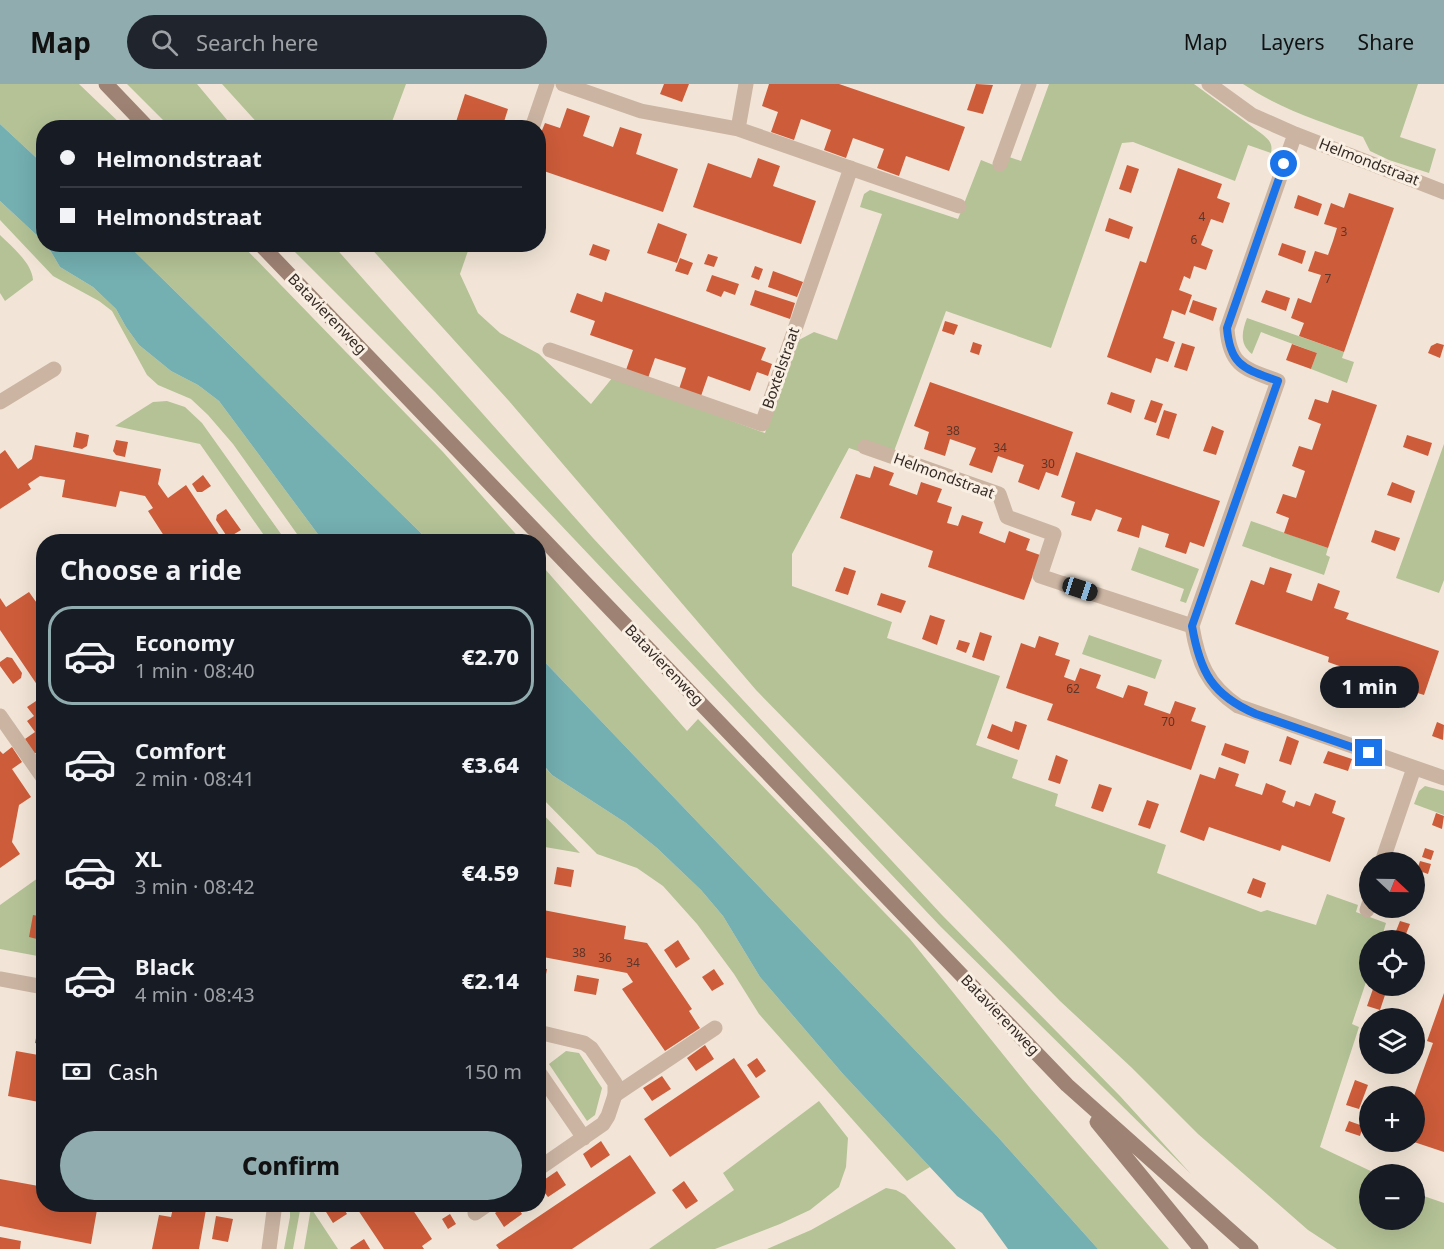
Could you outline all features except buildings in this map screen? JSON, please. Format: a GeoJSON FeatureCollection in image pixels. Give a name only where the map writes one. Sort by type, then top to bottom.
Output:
{"type":"FeatureCollection","features":[{"type":"Feature","properties":{"kind":"main road"},"geometry":{"type":"LineString","coordinates":[[106,84],[140,120]]}},
{"type":"Feature","properties":{"kind":"main road","name":"Batavierenweg"},"geometry":{"type":"LineString","coordinates":[[268,252],[538,534]]}},
{"type":"Feature","properties":{"kind":"main road","name":"Batavierenweg"},"geometry":{"type":"LineString","coordinates":[[546,542],[1067,1085],[1251,1249]]}},
{"type":"Feature","properties":{"kind":"main road","name":"Batavierenweg"},"geometry":{"type":"LineString","coordinates":[[1067,1085],[1201,1249]]}},
{"type":"Feature","properties":{"kind":"street"},"geometry":{"type":"LineString","coordinates":[[535,120],[547,84]]}},
{"type":"Feature","properties":{"kind":"street"},"geometry":{"type":"LineString","coordinates":[[563,84],[641,111],[738,129],[959,206]]}},
{"type":"Feature","properties":{"kind":"street"},"geometry":{"type":"LineString","coordinates":[[738,129],[746,84]]}},
{"type":"Feature","properties":{"kind":"street"},"geometry":{"type":"LineString","coordinates":[[1000,164],[1029,84]]}},
{"type":"Feature","properties":{"kind":"street","name":"Helmondstraat"},"geometry":{"type":"LineString","coordinates":[[1209,84],[1252,115],[1444,192]]}},
{"type":"Feature","properties":{"kind":"street"},"geometry":{"type":"LineString","coordinates":[[1295,134],[1227,328],[1228,346],[1236,361],[1249,370],[1278,381],[1192,626],[1196,650],[1207,676],[1223,697],[1238,706],[1444,778]]}},
{"type":"Feature","properties":{"kind":"street","name":"Boxtelstraat"},"geometry":{"type":"LineString","coordinates":[[550,350],[762,424],[851,168]]}},
{"type":"Feature","properties":{"kind":"street"},"geometry":{"type":"LineString","coordinates":[[0,402],[54,369]]}},
{"type":"Feature","properties":{"kind":"street","name":"Helmondstraat"},"geometry":{"type":"LineString","coordinates":[[865,447],[999,494],[1007,517],[1054,534],[1040,576],[1192,626]]}},
{"type":"Feature","properties":{"kind":"street"},"geometry":{"type":"LineString","coordinates":[[0,716],[36,768]]}},
{"type":"Feature","properties":{"kind":"street"},"geometry":{"type":"LineString","coordinates":[[1386,852],[1414,768]]}},
{"type":"Feature","properties":{"kind":"street"},"geometry":{"type":"LineString","coordinates":[[0,979],[36,986]]}},
{"type":"Feature","properties":{"kind":"street"},"geometry":{"type":"LineString","coordinates":[[615,1095],[715,1028]]}},
{"type":"Feature","properties":{"kind":"street"},"geometry":{"type":"LineString","coordinates":[[546,1034],[584,1043],[591,1048],[615,1083],[615,1095],[603,1124],[546,1164]]}},
{"type":"Feature","properties":{"kind":"street"},"geometry":{"type":"LineString","coordinates":[[546,1083],[584,1138]]}},
{"type":"Feature","properties":{"kind":"street"},"geometry":{"type":"LineString","coordinates":[[269,1249],[274,1212]]}},
{"type":"Feature","properties":{"kind":"green space"},"geometry":{"type":"Polygon","coordinates":[[[0,84],[79,84],[117,120],[36,120],[36,157],[0,124],[0,84]]]}},
{"type":"Feature","properties":{"kind":"green space"},"geometry":{"type":"Polygon","coordinates":[[[127,84],[197,84],[227,120],[163,120],[127,84]]]}},
{"type":"Feature","properties":{"kind":"green space"},"geometry":{"type":"Polygon","coordinates":[[[222,84],[406,84],[393,120],[255,120],[222,84]]]}},
{"type":"Feature","properties":{"kind":"green space"},"geometry":{"type":"Polygon","coordinates":[[[1049,84],[1194,84],[1264,136],[1271,144],[1271,153],[1248,145],[1235,181],[1133,142],[1122,143],[1051,348],[946,311],[890,462],[849,448],[792,554],[792,586],[892,622],[887,638],[1000,676],[976,745],[1018,760],[1012,778],[1058,794],[1055,806],[1166,845],[1157,873],[1261,912],[1267,910],[1316,925],[1327,894],[1358,905],[1356,912],[1359,913],[1359,918],[1372,918],[1386,923],[1384,930],[1359,930],[1359,996],[1361,996],[1352,1024],[1359,1027],[1320,1147],[1359,1165],[1359,1230],[1425,1230],[1425,1196],[1444,1203],[1444,1249],[1337,1249],[1308,1230],[1198,1134],[1060,1001],[756,690],[509,401],[374,252],[468,252],[460,274],[478,313],[500,333],[539,354],[591,404],[613,377],[765,433],[797,341],[814,332],[837,340],[882,214],[860,207],[864,194],[870,190],[958,219],[981,160],[1001,168],[1006,156],[1021,161],[1049,84]]]}},
{"type":"Feature","properties":{"kind":"green space"},"geometry":{"type":"Polygon","coordinates":[[[1243,84],[1418,84],[1400,137],[1436,149],[1429,173],[1370,151],[1363,137],[1286,108],[1243,84]]]}},
{"type":"Feature","properties":{"kind":"green space"},"geometry":{"type":"Polygon","coordinates":[[[0,201],[36,234],[36,252],[51,252],[60,267],[93,287],[116,309],[139,345],[171,371],[198,385],[219,401],[318,534],[297,534],[233,444],[208,415],[191,399],[158,385],[147,375],[112,311],[99,301],[53,276],[0,220],[0,201]]]}},
{"type":"Feature","properties":{"kind":"green space"},"geometry":{"type":"Polygon","coordinates":[[[0,235],[25,261],[33,280],[5,301],[0,293],[0,235]]]}},
{"type":"Feature","properties":{"kind":"green space"},"geometry":{"type":"Polygon","coordinates":[[[135,252],[249,252],[443,452],[516,534],[422,534],[135,252]]]}},
{"type":"Feature","properties":{"kind":"green space"},"geometry":{"type":"Polygon","coordinates":[[[295,252],[339,252],[593,538],[942,915],[1120,1096],[1191,1174],[941,927],[435,392],[295,252]]]}},
{"type":"Feature","properties":{"kind":"green space"},"geometry":{"type":"Polygon","coordinates":[[[1247,318],[1344,352],[1342,358],[1354,362],[1347,383],[1311,369],[1317,353],[1261,332],[1252,354],[1243,342],[1247,318]]]}},
{"type":"Feature","properties":{"kind":"green space"},"geometry":{"type":"Polygon","coordinates":[[[167,401],[185,407],[202,423],[281,534],[263,534],[200,444],[115,426],[153,402],[167,401]]]}},
{"type":"Feature","properties":{"kind":"green space"},"geometry":{"type":"Polygon","coordinates":[[[1444,444],[1444,580],[1439,593],[1396,578],[1444,444]]]}},
{"type":"Feature","properties":{"kind":"green space"},"geometry":{"type":"Polygon","coordinates":[[[1251,521],[1328,548],[1326,555],[1330,557],[1324,575],[1242,546],[1251,521]]]}},
{"type":"Feature","properties":{"kind":"green space"},"geometry":{"type":"Polygon","coordinates":[[[1139,547],[1199,569],[1186,603],[1180,601],[1184,589],[1131,570],[1139,547]]]}},
{"type":"Feature","properties":{"kind":"green space"},"geometry":{"type":"Polygon","coordinates":[[[546,570],[687,731],[698,719],[910,939],[1031,1089],[1169,1249],[1098,1249],[997,1136],[546,663],[546,570]]]}},
{"type":"Feature","properties":{"kind":"green space"},"geometry":{"type":"Polygon","coordinates":[[[1089,635],[1162,660],[1155,679],[1082,654],[1089,635]]]}},
{"type":"Feature","properties":{"kind":"green space"},"geometry":{"type":"Polygon","coordinates":[[[546,769],[552,775],[626,823],[657,848],[701,890],[723,916],[760,977],[843,1074],[930,1167],[907,1181],[759,1014],[734,974],[697,924],[663,886],[637,868],[597,854],[546,802],[546,769]]]}},
{"type":"Feature","properties":{"kind":"green space"},"geometry":{"type":"Polygon","coordinates":[[[1425,786],[1444,791],[1444,815],[1414,804],[1419,791],[1425,786]]]}},
{"type":"Feature","properties":{"kind":"green space"},"geometry":{"type":"Polygon","coordinates":[[[546,817],[580,853],[546,847],[546,817]]]}},
{"type":"Feature","properties":{"kind":"green space"},"geometry":{"type":"Polygon","coordinates":[[[36,879],[36,956],[0,949],[0,905],[36,879]]]}},
{"type":"Feature","properties":{"kind":"green space"},"geometry":{"type":"Polygon","coordinates":[[[566,1051],[579,1053],[602,1088],[595,1115],[587,1121],[549,1064],[566,1051]]]}},
{"type":"Feature","properties":{"kind":"green space"},"geometry":{"type":"Polygon","coordinates":[[[819,1101],[848,1138],[846,1167],[839,1187],[810,1210],[715,1249],[649,1249],[734,1190],[723,1173],[819,1101]]]}},
{"type":"Feature","properties":{"kind":"green space"},"geometry":{"type":"Polygon","coordinates":[[[886,1188],[905,1195],[956,1249],[767,1249],[811,1230],[886,1188]]]}},
{"type":"Feature","properties":{"kind":"green space"},"geometry":{"type":"Polygon","coordinates":[[[290,1212],[300,1212],[293,1249],[284,1249],[290,1212]]]}},
{"type":"Feature","properties":{"kind":"green space"},"geometry":{"type":"Polygon","coordinates":[[[310,1212],[314,1212],[338,1249],[304,1249],[310,1212]]]}},
{"type":"Feature","properties":{"kind":"water"},"geometry":{"type":"Polygon","coordinates":[[[0,124],[36,157],[36,234],[0,201],[0,124]]]}},
{"type":"Feature","properties":{"kind":"water"},"geometry":{"type":"Polygon","coordinates":[[[51,252],[135,252],[422,534],[318,534],[219,401],[198,385],[171,371],[139,345],[116,309],[93,287],[60,267],[51,252]]]}},
{"type":"Feature","properties":{"kind":"water"},"geometry":{"type":"Polygon","coordinates":[[[546,663],[997,1136],[1098,1249],[1008,1249],[982,1213],[957,1196],[843,1074],[760,977],[723,916],[701,890],[657,848],[626,823],[552,775],[546,768],[546,663]]]}},
{"type":"Feature","properties":{"kind":"route"},"geometry":{"type":"LineString","coordinates":[[1284,164],[1227,328],[1228,346],[1236,361],[1249,370],[1278,381],[1192,626],[1196,650],[1203,668],[1223,697],[1256,714],[1369,753]]}}]}
